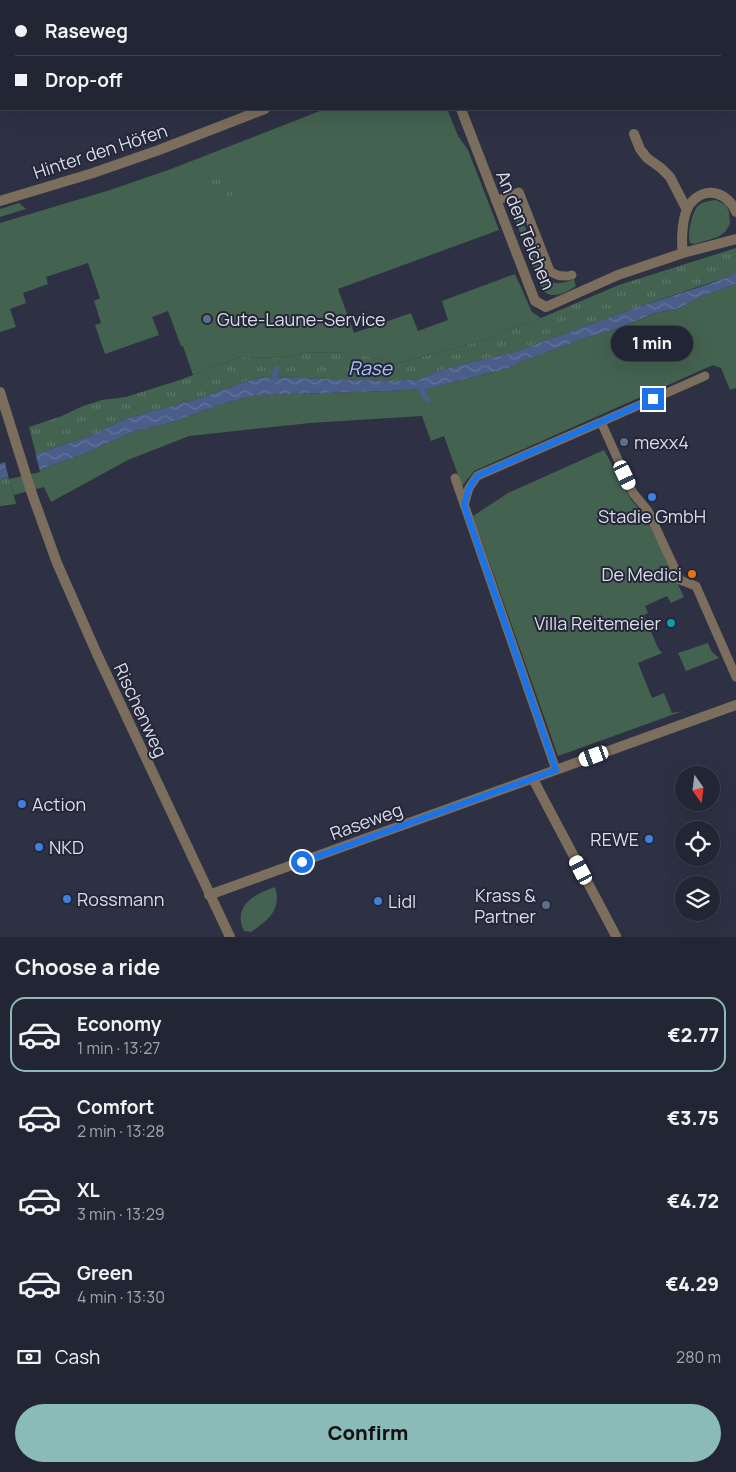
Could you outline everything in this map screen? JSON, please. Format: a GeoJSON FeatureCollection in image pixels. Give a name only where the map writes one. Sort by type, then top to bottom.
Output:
{"type":"FeatureCollection","features":[{"type":"Feature","properties":{"kind":"street","name":"Hinter den Höfen"},"geometry":{"type":"LineString","coordinates":[[0,201],[93,173],[262,110]]}},
{"type":"Feature","properties":{"kind":"street","name":"An den Teichen"},"geometry":{"type":"LineString","coordinates":[[460,110],[535,301],[546,307],[618,275],[684,253],[736,239]]}},
{"type":"Feature","properties":{"kind":"street"},"geometry":{"type":"LineString","coordinates":[[634,134],[640,149],[647,158],[670,177],[687,210]]}},
{"type":"Feature","properties":{"kind":"street"},"geometry":{"type":"LineString","coordinates":[[684,253],[681,244],[687,210],[696,199],[710,193],[718,193],[729,200],[736,212]]}},
{"type":"Feature","properties":{"kind":"street","name":"Rischenweg"},"geometry":{"type":"LineString","coordinates":[[0,392],[31,492],[54,554],[96,654],[230,937]]}},
{"type":"Feature","properties":{"kind":"street","name":"Raseweg"},"geometry":{"type":"LineString","coordinates":[[209,894],[736,705]]}},
{"type":"Feature","properties":{"kind":"street"},"geometry":{"type":"LineString","coordinates":[[533,778],[618,936]]}},
{"type":"Feature","properties":{"kind":"lane"},"geometry":{"type":"LineString","coordinates":[[496,201],[519,192],[550,271],[562,277],[572,275]]}},
{"type":"Feature","properties":{"kind":"lane"},"geometry":{"type":"LineString","coordinates":[[464,505],[469,488],[477,476],[705,376]]}},
{"type":"Feature","properties":{"kind":"lane"},"geometry":{"type":"LineString","coordinates":[[600,422],[634,493],[648,511],[680,580],[696,586],[736,677]]}},
{"type":"Feature","properties":{"kind":"lane"},"geometry":{"type":"LineString","coordinates":[[454,478],[556,770]]}},
{"type":"Feature","properties":{"kind":"green space"},"geometry":{"type":"Polygon","coordinates":[[[322,110],[447,110],[458,136],[468,150],[499,230],[338,289],[354,333],[411,313],[418,331],[448,320],[442,301],[515,274],[532,312],[541,318],[471,344],[396,364],[350,352],[303,353],[280,358],[240,357],[193,375],[168,311],[152,317],[159,335],[105,354],[95,325],[101,323],[94,301],[100,298],[88,263],[46,277],[48,284],[23,293],[26,303],[10,309],[16,327],[0,332],[0,223],[107,191],[171,169],[322,110]]]}},
{"type":"Feature","properties":{"kind":"green space"},"geometry":{"type":"Polygon","coordinates":[[[225,171],[233,195],[211,202],[203,179],[225,171]]]}},
{"type":"Feature","properties":{"kind":"green space"},"geometry":{"type":"Polygon","coordinates":[[[716,200],[726,205],[730,224],[725,232],[718,237],[695,244],[690,243],[690,230],[695,210],[701,204],[716,200]]]}},
{"type":"Feature","properties":{"kind":"green space"},"geometry":{"type":"Polygon","coordinates":[[[19,203],[26,209],[0,217],[0,209],[19,203]]]}},
{"type":"Feature","properties":{"kind":"green space"},"geometry":{"type":"Polygon","coordinates":[[[516,204],[546,279],[556,283],[563,283],[574,279],[576,286],[564,293],[555,295],[547,294],[543,291],[510,207],[516,204]]]}},
{"type":"Feature","properties":{"kind":"green space"},"geometry":{"type":"Polygon","coordinates":[[[736,248],[736,272],[730,276],[632,309],[512,353],[438,371],[420,379],[395,381],[265,377],[244,382],[198,399],[128,418],[90,436],[36,454],[29,427],[102,400],[126,397],[180,380],[240,357],[280,358],[303,353],[350,352],[396,364],[471,344],[541,318],[619,285],[736,248]]]}},
{"type":"Feature","properties":{"kind":"green space"},"geometry":{"type":"Polygon","coordinates":[[[736,284],[736,388],[730,390],[721,368],[713,365],[474,471],[462,486],[444,436],[431,441],[422,416],[310,423],[189,436],[128,460],[51,502],[44,487],[14,495],[9,477],[41,469],[86,453],[135,431],[166,424],[222,404],[256,395],[426,389],[509,368],[520,362],[580,340],[657,313],[680,308],[700,297],[736,284]]]}},
{"type":"Feature","properties":{"kind":"green space"},"geometry":{"type":"Polygon","coordinates":[[[604,450],[630,498],[646,518],[684,597],[671,603],[667,596],[645,606],[648,613],[644,615],[662,653],[638,663],[652,698],[664,693],[672,713],[683,711],[558,756],[473,516],[508,493],[604,450]]]}},
{"type":"Feature","properties":{"kind":"green space"},"geometry":{"type":"Polygon","coordinates":[[[9,477],[16,504],[0,506],[0,479],[9,477]]]}},
{"type":"Feature","properties":{"kind":"green space"},"geometry":{"type":"Polygon","coordinates":[[[708,643],[712,652],[719,658],[686,671],[678,653],[708,643]]]}},
{"type":"Feature","properties":{"kind":"green space"},"geometry":{"type":"Polygon","coordinates":[[[275,887],[277,902],[272,914],[251,932],[244,931],[241,922],[243,907],[253,897],[275,887]]]}},
{"type":"Feature","properties":{"kind":"water"},"geometry":{"type":"Polygon","coordinates":[[[736,272],[736,284],[700,297],[680,308],[656,313],[520,362],[509,368],[426,389],[256,395],[222,404],[166,424],[135,431],[86,453],[41,469],[0,479],[0,464],[5,462],[90,436],[128,418],[198,399],[244,382],[265,377],[395,381],[420,379],[438,371],[512,353],[632,309],[703,286],[736,272]]]}},
{"type":"Feature","properties":{"kind":"pier"},"geometry":{"type":"Polygon","coordinates":[[[35,452],[40,472],[9,479],[4,459],[35,452]]]}},
{"type":"Feature","properties":{"kind":"waterway"},"geometry":{"type":"LineString","coordinates":[[272,383],[277,368]]}},
{"type":"Feature","properties":{"kind":"waterway"},"geometry":{"type":"LineString","coordinates":[[419,384],[427,400]]}},
{"type":"Feature","properties":{"kind":"place","name":"Gute-Laune-Service"},"geometry":{"type":"Point","coordinates":[207,319]}},
{"type":"Feature","properties":{"kind":"place","name":"mexx4"},"geometry":{"type":"Point","coordinates":[624,442]}},
{"type":"Feature","properties":{"kind":"place","name":"Stadie GmbH"},"geometry":{"type":"Point","coordinates":[652,497]}},
{"type":"Feature","properties":{"kind":"place","name":"De Medici"},"geometry":{"type":"Point","coordinates":[692,574]}},
{"type":"Feature","properties":{"kind":"place","name":"Villa Reitemeier"},"geometry":{"type":"Point","coordinates":[671,623]}},
{"type":"Feature","properties":{"kind":"place","name":"Action"},"geometry":{"type":"Point","coordinates":[22,804]}},
{"type":"Feature","properties":{"kind":"place","name":"REWE"},"geometry":{"type":"Point","coordinates":[649,839]}},
{"type":"Feature","properties":{"kind":"place","name":"NKD"},"geometry":{"type":"Point","coordinates":[39,847]}},
{"type":"Feature","properties":{"kind":"place","name":"Rossmann"},"geometry":{"type":"Point","coordinates":[67,899]}},
{"type":"Feature","properties":{"kind":"place","name":"Lidl"},"geometry":{"type":"Point","coordinates":[378,901]}},
{"type":"Feature","properties":{"kind":"place","name":"Krass & Partner"},"geometry":{"type":"Point","coordinates":[546,905]}},
{"type":"Feature","properties":{"kind":"route"},"geometry":{"type":"LineString","coordinates":[[302,862],[556,770],[464,505],[469,488],[477,476],[653,399]]}},
{"type":"Feature","properties":{"kind":"water label","name":"Rase"},"geometry":{"type":"Point","coordinates":[370,368]}}]}
